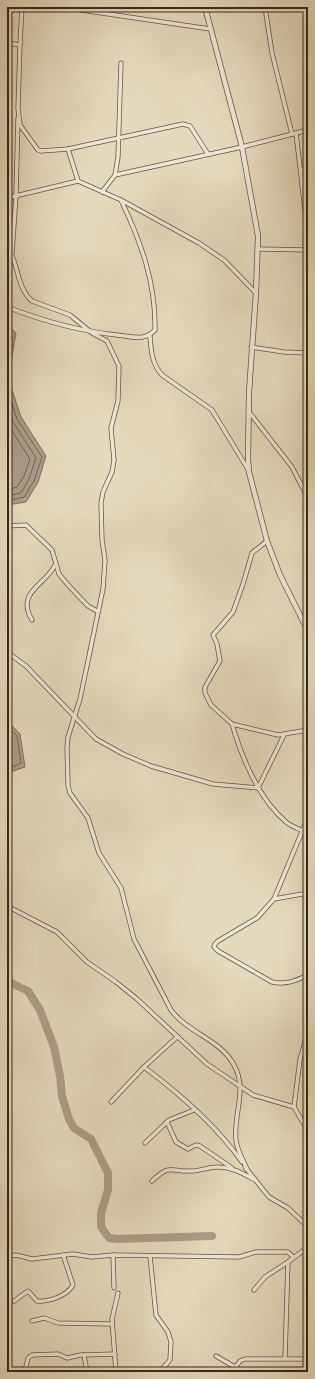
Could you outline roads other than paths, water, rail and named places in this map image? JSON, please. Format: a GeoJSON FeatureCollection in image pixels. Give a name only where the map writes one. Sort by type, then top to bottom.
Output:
{"type":"FeatureCollection","features":[{"type":"Feature","properties":{"kind":"street"},"geometry":{"type":"LineString","coordinates":[[7,10],[57,7]]}},
{"type":"Feature","properties":{"kind":"street"},"geometry":{"type":"LineString","coordinates":[[61,7],[210,29]]}},
{"type":"Feature","properties":{"kind":"street"},"geometry":{"type":"LineString","coordinates":[[205,7],[242,147],[252,197],[258,249],[248,411],[249,472],[267,541],[287,592],[308,631]]}},
{"type":"Feature","properties":{"kind":"street"},"geometry":{"type":"LineString","coordinates":[[258,249],[306,250],[307,219],[302,170],[294,133],[272,53],[265,7]]}},
{"type":"Feature","properties":{"kind":"street"},"geometry":{"type":"LineString","coordinates":[[12,253],[16,196],[21,8]]}},
{"type":"Feature","properties":{"kind":"street"},"geometry":{"type":"LineString","coordinates":[[7,43],[20,45]]}},
{"type":"Feature","properties":{"kind":"street"},"geometry":{"type":"LineString","coordinates":[[102,192],[115,174],[118,157],[121,63]]}},
{"type":"Feature","properties":{"kind":"street"},"geometry":{"type":"LineString","coordinates":[[18,115],[24,131],[38,150],[44,152],[68,149],[169,126],[188,124],[208,154]]}},
{"type":"Feature","properties":{"kind":"street"},"geometry":{"type":"LineString","coordinates":[[115,174],[242,147],[308,130]]}},
{"type":"Feature","properties":{"kind":"street"},"geometry":{"type":"LineString","coordinates":[[68,149],[78,181]]}},
{"type":"Feature","properties":{"kind":"street"},"geometry":{"type":"LineString","coordinates":[[302,170],[308,169]]}},
{"type":"Feature","properties":{"kind":"street"},"geometry":{"type":"LineString","coordinates":[[7,198],[78,181],[121,200],[199,243],[224,260],[256,293]]}},
{"type":"Feature","properties":{"kind":"street"},"geometry":{"type":"LineString","coordinates":[[7,307],[48,322],[92,333],[136,338],[150,336],[155,330],[151,279],[140,243],[121,200]]}},
{"type":"Feature","properties":{"kind":"street"},"geometry":{"type":"LineString","coordinates":[[7,246],[12,253],[21,284],[28,298],[32,301],[70,315],[92,333],[107,341],[119,366],[118,401],[111,428],[114,460],[112,472],[103,492],[101,503],[102,540],[105,560],[103,589],[97,611],[80,699],[67,748],[70,793],[88,818],[99,853],[121,888],[137,945],[178,1020],[224,1051],[234,1064],[239,1075],[241,1088],[236,1140],[247,1169]]}},
{"type":"Feature","properties":{"kind":"street"},"geometry":{"type":"LineString","coordinates":[[150,336],[152,355],[156,368],[162,375],[212,410],[249,472]]}},
{"type":"Feature","properties":{"kind":"street"},"geometry":{"type":"LineString","coordinates":[[251,347],[308,354]]}},
{"type":"Feature","properties":{"kind":"street"},"geometry":{"type":"LineString","coordinates":[[248,411],[292,467],[308,498]]}},
{"type":"Feature","properties":{"kind":"street"},"geometry":{"type":"LineString","coordinates":[[7,526],[26,525],[52,550],[59,574],[68,585],[88,606],[97,611]]}},
{"type":"Feature","properties":{"kind":"street"},"geometry":{"type":"LineString","coordinates":[[267,541],[252,553],[233,612],[213,634],[217,644],[220,661],[205,687],[205,693],[211,705],[232,724],[278,736],[308,730]]}},
{"type":"Feature","properties":{"kind":"street"},"geometry":{"type":"LineString","coordinates":[[32,620],[27,608],[29,599],[33,590],[53,571],[56,564]]}},
{"type":"Feature","properties":{"kind":"street"},"geometry":{"type":"LineString","coordinates":[[7,652],[26,666],[74,718],[96,739],[123,754],[151,766],[213,784],[258,788]]}},
{"type":"Feature","properties":{"kind":"street"},"geometry":{"type":"LineString","coordinates":[[232,724],[237,742],[258,788],[265,799],[284,820],[303,831]]}},
{"type":"Feature","properties":{"kind":"street"},"geometry":{"type":"LineString","coordinates":[[258,788],[284,735]]}},
{"type":"Feature","properties":{"kind":"street"},"geometry":{"type":"LineString","coordinates":[[308,817],[274,899],[257,918],[218,941],[214,947],[218,952],[272,982],[281,984],[289,983],[308,975]]}},
{"type":"Feature","properties":{"kind":"street"},"geometry":{"type":"LineString","coordinates":[[274,899],[308,893]]}},
{"type":"Feature","properties":{"kind":"street"},"geometry":{"type":"LineString","coordinates":[[7,906],[57,932],[87,962],[137,999],[207,1064],[241,1088],[253,1095],[294,1107]]}},
{"type":"Feature","properties":{"kind":"street"},"geometry":{"type":"LineString","coordinates":[[308,1032],[300,1059],[294,1107],[308,1131]]}},
{"type":"Feature","properties":{"kind":"street"},"geometry":{"type":"LineString","coordinates":[[112,1102],[144,1067],[177,1037]]}},
{"type":"Feature","properties":{"kind":"street"},"geometry":{"type":"LineString","coordinates":[[144,1067],[224,1138],[269,1197],[288,1208],[308,1227]]}},
{"type":"Feature","properties":{"kind":"street"},"geometry":{"type":"LineString","coordinates":[[145,1143],[167,1122],[194,1110]]}},
{"type":"Feature","properties":{"kind":"street"},"geometry":{"type":"LineString","coordinates":[[167,1122],[176,1142],[188,1149],[196,1145],[200,1146],[233,1168],[256,1180]]}},
{"type":"Feature","properties":{"kind":"street"},"geometry":{"type":"LineString","coordinates":[[152,1181],[162,1171],[169,1168],[191,1171],[217,1167],[233,1168]]}},
{"type":"Feature","properties":{"kind":"street"},"geometry":{"type":"LineString","coordinates":[[254,1290],[265,1277],[308,1247]]}},
{"type":"Feature","properties":{"kind":"street"},"geometry":{"type":"LineString","coordinates":[[7,1257],[16,1256],[32,1259],[73,1254],[92,1257],[113,1255],[240,1257],[256,1252],[288,1252],[293,1257]]}},
{"type":"Feature","properties":{"kind":"street"},"geometry":{"type":"LineString","coordinates":[[14,1300],[28,1291],[36,1300],[48,1300],[59,1297],[71,1288],[73,1285],[63,1255]]}},
{"type":"Feature","properties":{"kind":"street"},"geometry":{"type":"LineString","coordinates":[[113,1255],[114,1288]]}},
{"type":"Feature","properties":{"kind":"street"},"geometry":{"type":"LineString","coordinates":[[150,1256],[156,1315],[168,1332],[171,1342],[170,1360],[163,1368],[163,1372]]}},
{"type":"Feature","properties":{"kind":"street"},"geometry":{"type":"LineString","coordinates":[[285,1358],[288,1262]]}},
{"type":"Feature","properties":{"kind":"street"},"geometry":{"type":"LineString","coordinates":[[116,1372],[112,1324],[118,1293]]}},
{"type":"Feature","properties":{"kind":"street"},"geometry":{"type":"LineString","coordinates":[[32,1320],[44,1318],[58,1324],[112,1324]]}},
{"type":"Feature","properties":{"kind":"street"},"geometry":{"type":"LineString","coordinates":[[18,1372],[26,1367],[28,1358],[32,1355],[58,1354],[67,1358],[84,1355],[115,1354]]}},
{"type":"Feature","properties":{"kind":"street"},"geometry":{"type":"LineString","coordinates":[[84,1355],[87,1372]]}},
{"type":"Feature","properties":{"kind":"street"},"geometry":{"type":"LineString","coordinates":[[216,1356],[235,1368]]}},
{"type":"Feature","properties":{"kind":"street"},"geometry":{"type":"LineString","coordinates":[[232,1372],[240,1361],[245,1359],[308,1359]]}},
{"type":"Feature","properties":{"kind":"water"},"geometry":{"type":"Polygon","coordinates":[[[7,325],[16,333],[8,378],[21,417],[46,456],[38,482],[26,502],[7,505],[7,325]]]}},
{"type":"Feature","properties":{"kind":"water"},"geometry":{"type":"Polygon","coordinates":[[[7,721],[20,734],[25,767],[7,773],[7,721]]]}},
{"type":"Feature","properties":{"kind":"waterway"},"geometry":{"type":"LineString","coordinates":[[7,981],[28,991],[40,1010],[54,1047],[60,1076],[62,1096],[69,1119],[74,1128],[91,1139],[108,1173],[108,1190],[101,1213],[101,1227],[109,1238],[212,1236]]}}]}
